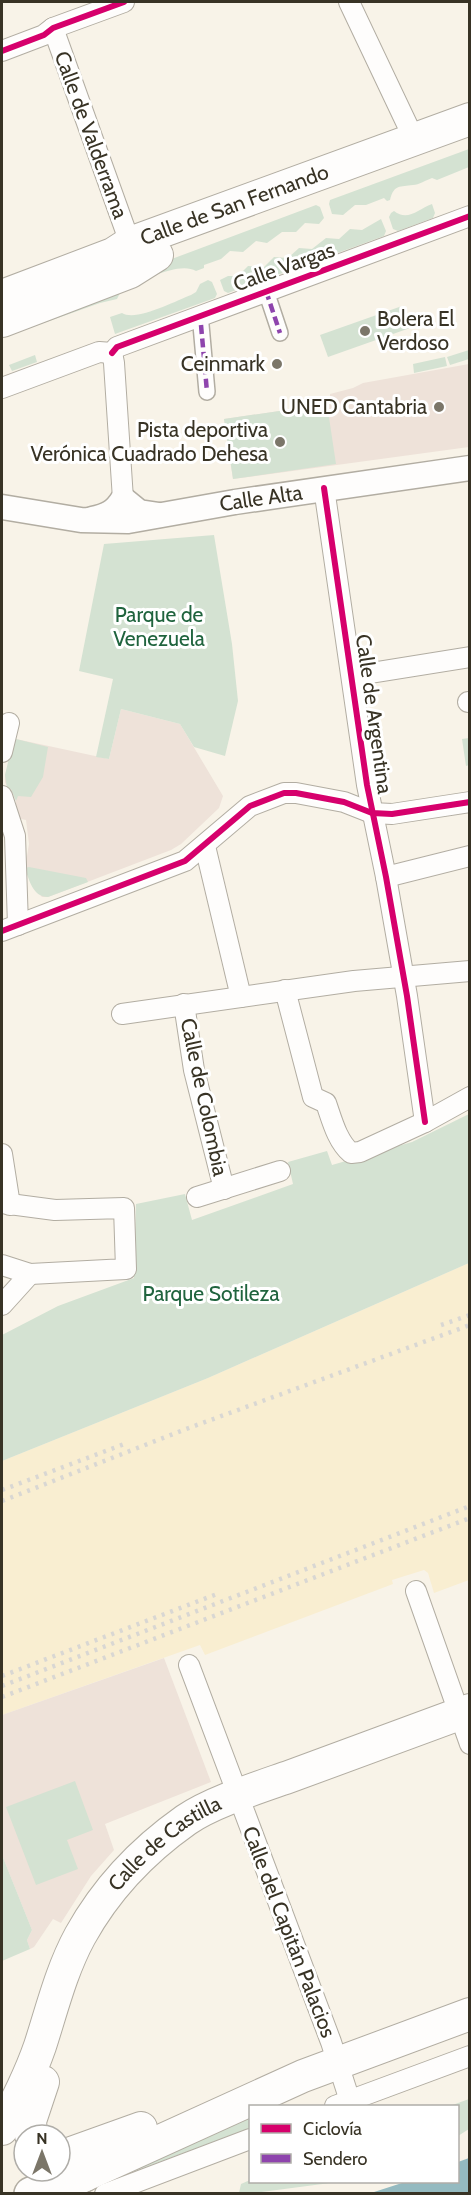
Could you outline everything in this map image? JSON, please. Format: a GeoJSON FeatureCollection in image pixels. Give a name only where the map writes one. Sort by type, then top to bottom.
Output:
{"type":"FeatureCollection","features":[{"type":"Feature","properties":{"kind":"highway"},"geometry":{"type":"LineString","coordinates":[[31,2193],[83,2175]]}},
{"type":"Feature","properties":{"kind":"main road","name":"Calle de San Fernando"},"geometry":{"type":"LineString","coordinates":[[2,308],[128,263],[144,249],[414,139],[470,119]]}},
{"type":"Feature","properties":{"kind":"main road","name":"Calle de San Fernando"},"geometry":{"type":"LineString","coordinates":[[2,296],[113,254],[144,249],[470,141]]}},
{"type":"Feature","properties":{"kind":"main road"},"geometry":{"type":"LineString","coordinates":[[2,283],[110,244],[144,249],[130,272],[2,321]]}},
{"type":"Feature","properties":{"kind":"main road","name":"Calle de Castilla"},"geometry":{"type":"LineString","coordinates":[[2,2129],[9,2108],[40,2047],[68,1959],[89,1922],[120,1877],[144,1852],[188,1818],[237,1796],[464,1712]]}},
{"type":"Feature","properties":{"kind":"main road"},"geometry":{"type":"LineString","coordinates":[[30,2123],[59,2032],[89,1922]]}},
{"type":"Feature","properties":{"kind":"main road"},"geometry":{"type":"LineString","coordinates":[[47,2193],[296,2079],[470,2014]]}},
{"type":"Feature","properties":{"kind":"street"},"geometry":{"type":"LineString","coordinates":[[2,51],[44,35],[53,28],[124,2]]}},
{"type":"Feature","properties":{"kind":"street"},"geometry":{"type":"LineString","coordinates":[[349,2],[414,139]]}},
{"type":"Feature","properties":{"kind":"street","name":"Calle de Valderrama"},"geometry":{"type":"LineString","coordinates":[[53,28],[144,249]]}},
{"type":"Feature","properties":{"kind":"street","name":"Calle Vargas"},"geometry":{"type":"LineString","coordinates":[[2,388],[99,352],[111,353],[117,347],[470,216]]}},
{"type":"Feature","properties":{"kind":"street"},"geometry":{"type":"LineString","coordinates":[[266,291],[280,333]]}},
{"type":"Feature","properties":{"kind":"street"},"geometry":{"type":"LineString","coordinates":[[201,325],[207,392]]}},
{"type":"Feature","properties":{"kind":"street"},"geometry":{"type":"LineString","coordinates":[[111,353],[114,363],[123,499]]}},
{"type":"Feature","properties":{"kind":"street","name":"Calle Alta"},"geometry":{"type":"LineString","coordinates":[[2,507],[63,518],[113,522],[324,488],[470,468]]}},
{"type":"Feature","properties":{"kind":"street","name":"Calle de Argentina"},"geometry":{"type":"LineString","coordinates":[[324,488],[372,813],[387,877],[425,1122]]}},
{"type":"Feature","properties":{"kind":"street","name":"Calle Alta"},"geometry":{"type":"LineString","coordinates":[[63,518],[101,517],[117,510],[123,499],[139,512],[162,515]]}},
{"type":"Feature","properties":{"kind":"street"},"geometry":{"type":"LineString","coordinates":[[352,676],[470,657]]}},
{"type":"Feature","properties":{"kind":"street"},"geometry":{"type":"LineString","coordinates":[[2,752],[9,723]]}},
{"type":"Feature","properties":{"kind":"street"},"geometry":{"type":"LineString","coordinates":[[2,796],[15,836],[10,928],[185,861],[250,806],[284,793],[344,802],[372,813],[392,814],[470,802]]}},
{"type":"Feature","properties":{"kind":"street"},"geometry":{"type":"LineString","coordinates":[[205,846],[241,997]]}},
{"type":"Feature","properties":{"kind":"street"},"geometry":{"type":"LineString","coordinates":[[387,877],[470,855]]}},
{"type":"Feature","properties":{"kind":"street","name":"Calle de Colombia"},"geometry":{"type":"LineString","coordinates":[[122,1014],[285,990],[470,971]]}},
{"type":"Feature","properties":{"kind":"street"},"geometry":{"type":"LineString","coordinates":[[285,990],[313,1097],[326,1103],[340,1140],[351,1153],[360,1152],[425,1122],[470,1097]]}},
{"type":"Feature","properties":{"kind":"street","name":"Calle de Colombia"},"geometry":{"type":"LineString","coordinates":[[184,1005],[194,1070],[224,1189]]}},
{"type":"Feature","properties":{"kind":"street"},"geometry":{"type":"LineString","coordinates":[[2,1154],[6,1204],[55,1210],[124,1208],[126,1269],[30,1275],[2,1265]]}},
{"type":"Feature","properties":{"kind":"street","name":"Calle de Colombia"},"geometry":{"type":"LineString","coordinates":[[197,1197],[280,1171]]}},
{"type":"Feature","properties":{"kind":"street"},"geometry":{"type":"LineString","coordinates":[[2,1305],[30,1275]]}},
{"type":"Feature","properties":{"kind":"street"},"geometry":{"type":"LineString","coordinates":[[416,1591],[464,1712],[470,1744]]}},
{"type":"Feature","properties":{"kind":"street","name":"Calle del Capitán Palacios"},"geometry":{"type":"LineString","coordinates":[[189,1665],[338,2063],[343,2104]]}},
{"type":"Feature","properties":{"kind":"street"},"geometry":{"type":"LineString","coordinates":[[343,2104],[470,2056]]}},
{"type":"Feature","properties":{"kind":"street"},"geometry":{"type":"LineString","coordinates":[[83,2175],[249,2139]]}},
{"type":"Feature","properties":{"kind":"shaded area"},"geometry":{"type":"Polygon","coordinates":[[[469,364],[469,447],[233,479],[224,419],[327,404],[330,394],[363,383],[469,364]]]}},
{"type":"Feature","properties":{"kind":"shaded area"},"geometry":{"type":"Polygon","coordinates":[[[121,709],[180,724],[223,796],[219,808],[181,844],[171,850],[48,897],[42,897],[33,887],[25,868],[29,844],[26,820],[17,818],[16,801],[5,782],[16,739],[109,759],[121,709]]]}},
{"type":"Feature","properties":{"kind":"shaded area"},"geometry":{"type":"Polygon","coordinates":[[[469,1263],[469,1580],[434,1593],[428,1573],[424,1570],[392,1580],[393,1584],[205,1655],[200,1645],[2,1715],[2,1461],[208,1378],[469,1263]]]}},
{"type":"Feature","properties":{"kind":"shaded area"},"geometry":{"type":"Polygon","coordinates":[[[164,1658],[211,1782],[105,1824],[114,1850],[91,1876],[61,1923],[53,1919],[34,1947],[30,1949],[27,1940],[32,1930],[2,1855],[2,1715],[164,1658]]]}},
{"type":"Feature","properties":{"kind":"green space"},"geometry":{"type":"Polygon","coordinates":[[[469,149],[469,167],[437,180],[432,178],[418,184],[398,187],[393,191],[390,200],[387,201],[384,198],[366,205],[355,205],[343,215],[332,214],[330,200],[469,149]]]}},
{"type":"Feature","properties":{"kind":"green space"},"geometry":{"type":"Polygon","coordinates":[[[432,204],[435,213],[433,218],[398,231],[393,229],[389,217],[394,211],[408,215],[432,204]]]}},
{"type":"Feature","properties":{"kind":"green space"},"geometry":{"type":"Polygon","coordinates":[[[316,205],[320,207],[324,218],[319,224],[305,223],[296,232],[282,232],[267,243],[256,241],[243,252],[230,251],[221,259],[204,265],[204,268],[196,271],[181,268],[162,273],[127,287],[121,291],[117,299],[20,330],[145,269],[316,205]]]}},
{"type":"Feature","properties":{"kind":"green space"},"geometry":{"type":"Polygon","coordinates":[[[381,219],[386,231],[384,236],[228,293],[224,291],[220,280],[228,276],[238,276],[248,266],[264,267],[274,257],[288,258],[299,248],[312,249],[326,238],[339,239],[350,229],[362,230],[381,219]]]}},
{"type":"Feature","properties":{"kind":"green space"},"geometry":{"type":"Polygon","coordinates":[[[208,280],[212,282],[217,294],[215,298],[115,334],[110,317],[122,313],[136,315],[156,310],[191,295],[196,292],[200,284],[208,280]]]}},
{"type":"Feature","properties":{"kind":"green space","name":"Bolera El Verdoso"},"geometry":{"type":"Polygon","coordinates":[[[402,306],[410,328],[328,357],[320,335],[402,306]]]}},
{"type":"Feature","properties":{"kind":"green space"},"geometry":{"type":"Polygon","coordinates":[[[469,350],[469,359],[450,365],[447,357],[469,350]]]}},
{"type":"Feature","properties":{"kind":"green space"},"geometry":{"type":"Polygon","coordinates":[[[35,355],[37,362],[12,371],[9,365],[35,355]]]}},
{"type":"Feature","properties":{"kind":"green space"},"geometry":{"type":"Polygon","coordinates":[[[445,357],[447,366],[414,373],[413,364],[445,357]]]}},
{"type":"Feature","properties":{"kind":"green space","name":"Pista deportiva Verónica Cuadrado Dehesa"},"geometry":{"type":"Polygon","coordinates":[[[327,404],[336,464],[233,479],[224,419],[327,404]]]}},
{"type":"Feature","properties":{"kind":"green space","name":"Parque de Venezuela"},"geometry":{"type":"Polygon","coordinates":[[[214,535],[232,644],[238,701],[225,756],[194,747],[180,724],[121,709],[109,759],[96,757],[113,679],[79,671],[104,544],[214,535]]]}},
{"type":"Feature","properties":{"kind":"green space"},"geometry":{"type":"Polygon","coordinates":[[[469,738],[469,765],[466,766],[462,739],[469,738]]]}},
{"type":"Feature","properties":{"kind":"green space"},"geometry":{"type":"Polygon","coordinates":[[[16,739],[48,747],[43,777],[31,797],[18,796],[16,801],[11,789],[7,788],[5,775],[13,741],[16,739]]]}},
{"type":"Feature","properties":{"kind":"green space"},"geometry":{"type":"Polygon","coordinates":[[[25,868],[86,878],[88,882],[48,897],[43,896],[35,891],[30,882],[25,868]]]}},
{"type":"Feature","properties":{"kind":"green space","name":"Parque Sotileza"},"geometry":{"type":"Polygon","coordinates":[[[469,1114],[469,1263],[208,1378],[2,1461],[2,1335],[58,1306],[134,1278],[136,1204],[185,1194],[192,1220],[293,1184],[288,1162],[327,1151],[332,1165],[412,1142],[469,1114]]]}},
{"type":"Feature","properties":{"kind":"green space"},"geometry":{"type":"Polygon","coordinates":[[[75,1781],[93,1830],[67,1840],[78,1869],[36,1885],[6,1807],[75,1781]]]}},
{"type":"Feature","properties":{"kind":"green space"},"geometry":{"type":"Polygon","coordinates":[[[2,1855],[32,1930],[27,1940],[30,1949],[2,1961],[2,1855]]]}},
{"type":"Feature","properties":{"kind":"green space"},"geometry":{"type":"Polygon","coordinates":[[[469,2099],[469,2129],[459,2135],[459,2105],[453,2105],[469,2099]]]}},
{"type":"Feature","properties":{"kind":"green space"},"geometry":{"type":"Polygon","coordinates":[[[249,2113],[249,2128],[103,2183],[249,2113]]]}},
{"type":"Feature","properties":{"kind":"green space"},"geometry":{"type":"Polygon","coordinates":[[[249,2180],[249,2183],[330,2183],[239,2193],[241,2184],[249,2180]]]}},
{"type":"Feature","properties":{"kind":"water"},"geometry":{"type":"Polygon","coordinates":[[[469,2158],[469,2193],[371,2193],[402,2183],[459,2183],[459,2162],[469,2158]]]}},
{"type":"Feature","properties":{"kind":"railway"},"geometry":{"type":"LineString","coordinates":[[441,1325],[470,1315]]}},
{"type":"Feature","properties":{"kind":"railway"},"geometry":{"type":"LineString","coordinates":[[2,1501],[186,1429],[470,1325]]}},
{"type":"Feature","properties":{"kind":"railway"},"geometry":{"type":"LineString","coordinates":[[2,1490],[127,1443]]}},
{"type":"Feature","properties":{"kind":"railway"},"geometry":{"type":"LineString","coordinates":[[2,1686],[470,1506]]}},
{"type":"Feature","properties":{"kind":"railway"},"geometry":{"type":"LineString","coordinates":[[2,1697],[470,1518]]}},
{"type":"Feature","properties":{"kind":"railway"},"geometry":{"type":"LineString","coordinates":[[2,1676],[217,1594]]}},
{"type":"Feature","properties":{"kind":"marked path"},"geometry":{"type":"LineString","coordinates":[[266,291],[280,333]]}},
{"type":"Feature","properties":{"kind":"marked path"},"geometry":{"type":"LineString","coordinates":[[201,325],[207,392]]}},
{"type":"Feature","properties":{"kind":"cycle path"},"geometry":{"type":"LineString","coordinates":[[2,51],[44,35],[53,28],[124,2]]}},
{"type":"Feature","properties":{"kind":"cycle path"},"geometry":{"type":"LineString","coordinates":[[112,353],[117,347],[470,216]]}},
{"type":"Feature","properties":{"kind":"cycle path"},"geometry":{"type":"LineString","coordinates":[[324,488],[367,785],[407,996],[425,1122]]}},
{"type":"Feature","properties":{"kind":"cycle path"},"geometry":{"type":"LineString","coordinates":[[2,931],[185,861],[250,806],[284,793],[344,802],[372,813],[392,814],[470,802]]}},
{"type":"Feature","properties":{"kind":"place","name":"Bolera El Verdoso"},"geometry":{"type":"Point","coordinates":[365,331]}},
{"type":"Feature","properties":{"kind":"place","name":"Ceinmark"},"geometry":{"type":"Point","coordinates":[277,364]}},
{"type":"Feature","properties":{"kind":"place","name":"UNED Cantabria"},"geometry":{"type":"Point","coordinates":[439,407]}},
{"type":"Feature","properties":{"kind":"place","name":"Pista deportiva Verónica Cuadrado Dehesa"},"geometry":{"type":"Point","coordinates":[280,442]}}]}
